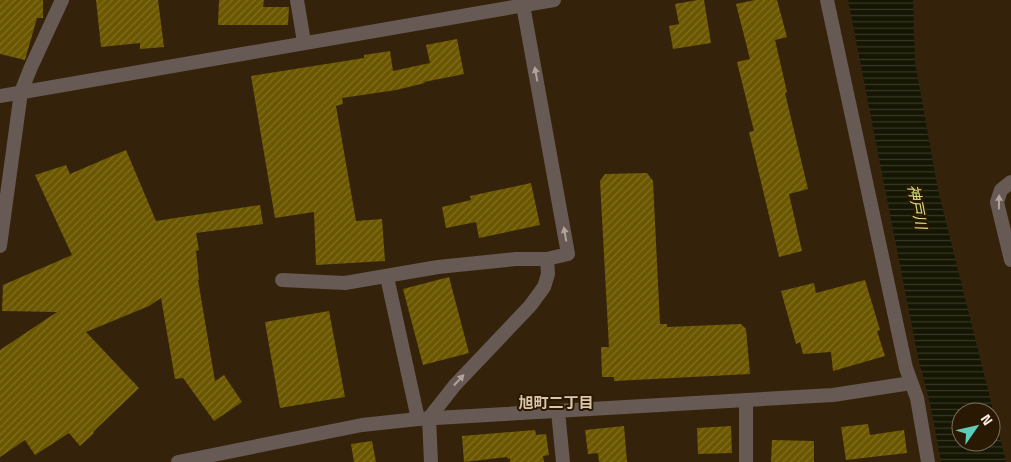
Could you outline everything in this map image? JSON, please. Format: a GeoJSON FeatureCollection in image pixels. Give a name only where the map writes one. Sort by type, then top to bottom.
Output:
{"type":"FeatureCollection","features":[{"type":"Feature","properties":{"kind":"street"},"geometry":{"type":"LineString","coordinates":[[0,246],[22,92],[31,67],[62,0]]}},
{"type":"Feature","properties":{"kind":"street"},"geometry":{"type":"LineString","coordinates":[[297,0],[304,42]]}},
{"type":"Feature","properties":{"kind":"street"},"geometry":{"type":"LineString","coordinates":[[0,96],[554,0]]}},
{"type":"Feature","properties":{"kind":"street"},"geometry":{"type":"LineString","coordinates":[[827,0],[906,368],[917,398],[928,462]]}},
{"type":"Feature","properties":{"kind":"street"},"geometry":{"type":"LineString","coordinates":[[282,280],[346,283],[438,267],[516,259],[547,259],[568,254],[523,5]]}},
{"type":"Feature","properties":{"kind":"street"},"geometry":{"type":"LineString","coordinates":[[1011,182],[1001,190],[997,202],[1011,260]]}},
{"type":"Feature","properties":{"kind":"street"},"geometry":{"type":"LineString","coordinates":[[423,419],[530,306],[544,287],[548,274],[547,259]]}},
{"type":"Feature","properties":{"kind":"street"},"geometry":{"type":"LineString","coordinates":[[386,276],[423,419],[431,462]]}},
{"type":"Feature","properties":{"kind":"street"},"geometry":{"type":"LineString","coordinates":[[178,462],[362,425],[423,419],[833,395],[911,383]]}},
{"type":"Feature","properties":{"kind":"street"},"geometry":{"type":"LineString","coordinates":[[746,400],[746,462]]}},
{"type":"Feature","properties":{"kind":"street"},"geometry":{"type":"LineString","coordinates":[[558,411],[563,462]]}},
{"type":"Feature","properties":{"kind":"water","name":"神戸川"},"geometry":{"type":"Polygon","coordinates":[[[848,0],[913,0],[915,62],[938,190],[991,402],[951,402],[951,452],[1001,452],[1001,442],[1006,462],[941,462],[930,403],[919,362],[848,0]]]}},
{"type":"Feature","properties":{"kind":"building"},"geometry":{"type":"Polygon","coordinates":[[[0,0],[43,0],[43,18],[37,18],[25,60],[0,54],[0,0]]]}},
{"type":"Feature","properties":{"kind":"building"},"geometry":{"type":"Polygon","coordinates":[[[96,0],[158,0],[164,47],[140,49],[140,43],[101,47],[96,0]]]}},
{"type":"Feature","properties":{"kind":"building"},"geometry":{"type":"Polygon","coordinates":[[[219,0],[264,0],[263,7],[289,7],[288,25],[218,25],[219,0]]]}},
{"type":"Feature","properties":{"kind":"building"},"geometry":{"type":"Polygon","coordinates":[[[704,0],[711,43],[673,49],[669,26],[679,24],[675,4],[704,0]]]}},
{"type":"Feature","properties":{"kind":"building"},"geometry":{"type":"Polygon","coordinates":[[[755,0],[777,0],[787,37],[775,40],[787,92],[785,93],[808,189],[789,194],[802,251],[779,257],[749,132],[754,131],[737,62],[750,59],[736,4],[755,0]]]}},
{"type":"Feature","properties":{"kind":"building"},"geometry":{"type":"Polygon","coordinates":[[[457,39],[464,74],[396,90],[342,98],[343,104],[336,106],[356,221],[382,219],[385,261],[316,265],[314,212],[275,218],[251,76],[364,58],[364,55],[390,51],[393,71],[430,63],[426,45],[457,39]]]}},
{"type":"Feature","properties":{"kind":"building"},"geometry":{"type":"Polygon","coordinates":[[[126,150],[156,221],[260,205],[263,224],[196,233],[199,250],[196,251],[198,280],[215,381],[224,375],[242,402],[214,421],[183,378],[175,379],[161,298],[149,306],[86,332],[139,388],[94,433],[80,446],[69,433],[35,455],[25,440],[0,457],[0,350],[57,312],[2,311],[3,285],[72,255],[35,175],[66,165],[70,174],[126,150]]]}},
{"type":"Feature","properties":{"kind":"building"},"geometry":{"type":"Polygon","coordinates":[[[647,173],[653,181],[660,324],[667,324],[667,327],[741,324],[746,329],[750,374],[614,381],[614,377],[602,377],[601,347],[609,347],[600,181],[605,174],[647,173]]]}},
{"type":"Feature","properties":{"kind":"building"},"geometry":{"type":"Polygon","coordinates":[[[531,183],[540,225],[479,238],[476,222],[446,228],[442,207],[471,200],[470,196],[531,183]]]}},
{"type":"Feature","properties":{"kind":"building"},"geometry":{"type":"Polygon","coordinates":[[[449,277],[469,353],[423,365],[403,289],[449,277]]]}},
{"type":"Feature","properties":{"kind":"building"},"geometry":{"type":"Polygon","coordinates":[[[865,280],[880,330],[877,331],[885,356],[833,371],[831,352],[803,354],[800,342],[796,344],[781,291],[814,283],[816,293],[865,280]]]}},
{"type":"Feature","properties":{"kind":"building"},"geometry":{"type":"Polygon","coordinates":[[[329,311],[345,397],[280,408],[265,322],[329,311]]]}},
{"type":"Feature","properties":{"kind":"building"},"geometry":{"type":"Polygon","coordinates":[[[868,424],[870,435],[904,430],[907,453],[846,460],[841,427],[868,424]]]}},
{"type":"Feature","properties":{"kind":"building"},"geometry":{"type":"Polygon","coordinates":[[[624,426],[627,462],[599,462],[598,453],[588,454],[585,430],[624,426]]]}},
{"type":"Feature","properties":{"kind":"building"},"geometry":{"type":"Polygon","coordinates":[[[731,426],[732,453],[698,454],[697,428],[731,426]]]}},
{"type":"Feature","properties":{"kind":"building"},"geometry":{"type":"Polygon","coordinates":[[[535,430],[536,435],[546,434],[549,455],[543,456],[544,462],[510,462],[510,458],[508,459],[507,457],[464,462],[462,436],[535,430]]]}},
{"type":"Feature","properties":{"kind":"building"},"geometry":{"type":"Polygon","coordinates":[[[772,440],[814,441],[814,462],[771,462],[772,440]]]}},
{"type":"Feature","properties":{"kind":"building"},"geometry":{"type":"Polygon","coordinates":[[[372,441],[376,462],[354,462],[351,444],[372,441]]]}},
{"type":"Feature","properties":{"kind":"district","name":"旭町二丁目"},"geometry":{"type":"Point","coordinates":[556,403]}}]}
